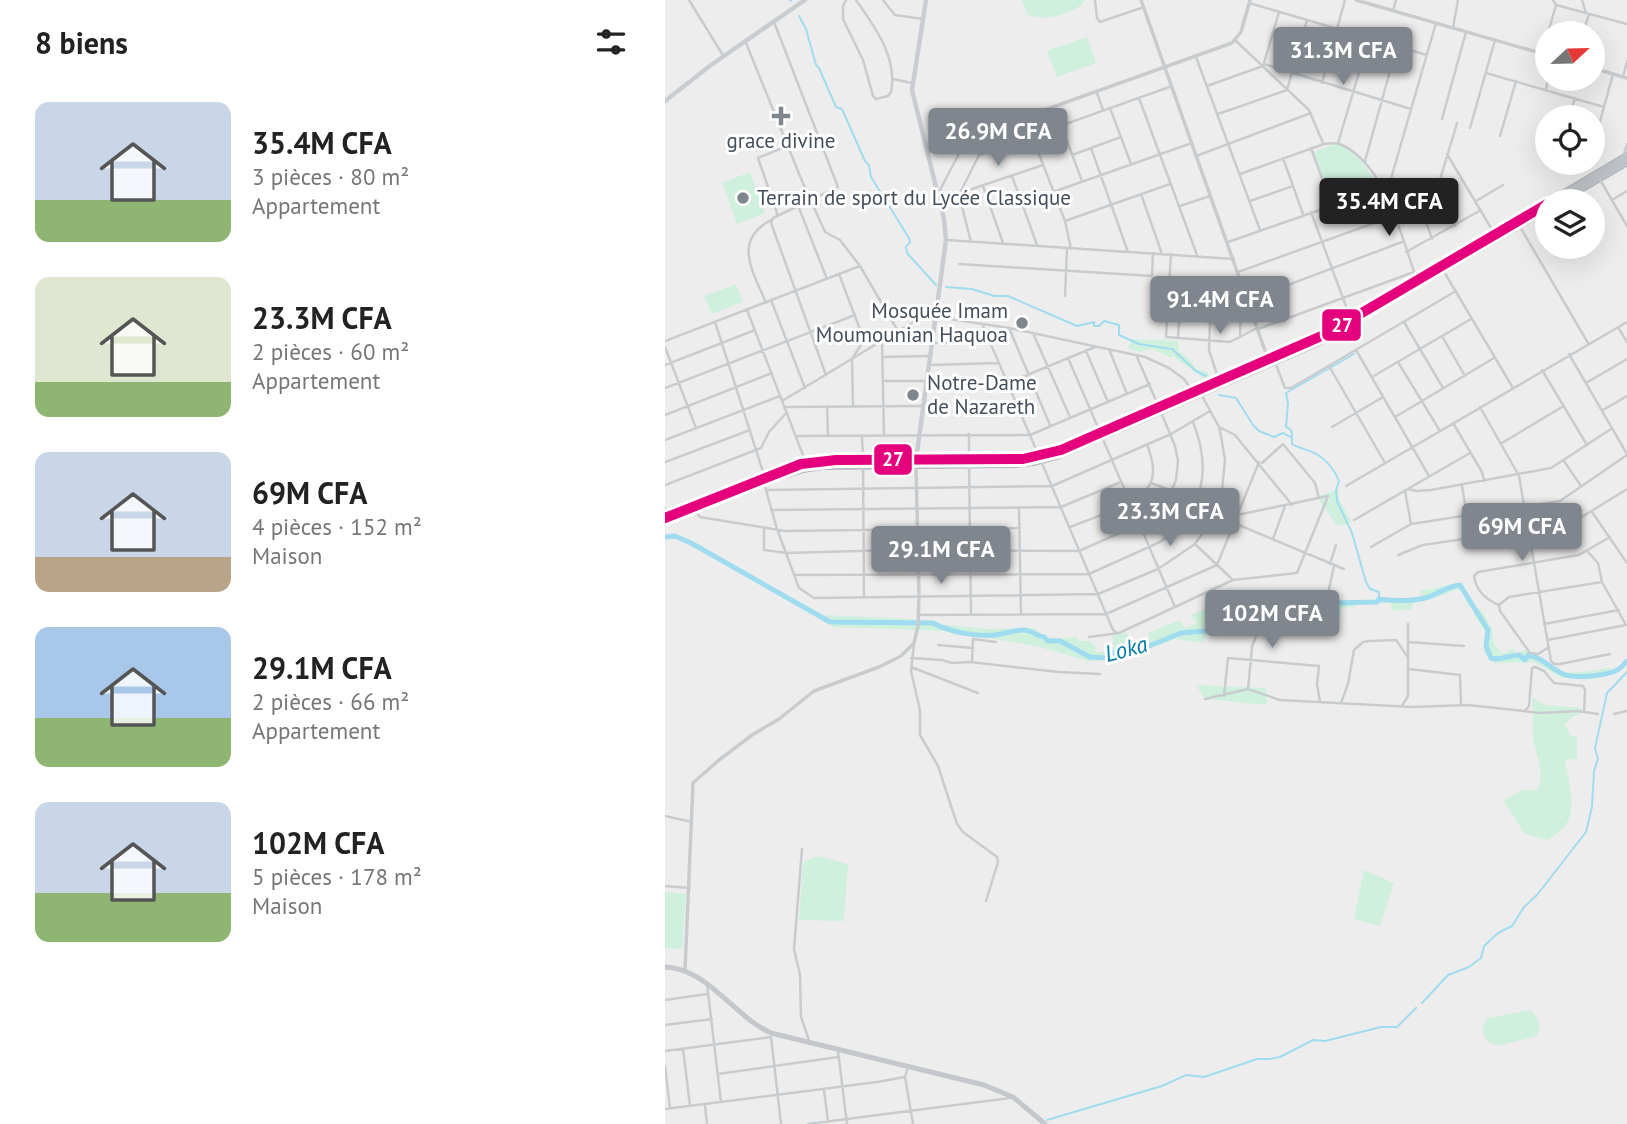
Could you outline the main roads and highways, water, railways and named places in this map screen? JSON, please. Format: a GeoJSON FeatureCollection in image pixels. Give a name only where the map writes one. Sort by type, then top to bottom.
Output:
{"type":"FeatureCollection","features":[{"type":"Feature","properties":{"kind":"highway"},"geometry":{"type":"LineString","coordinates":[[1580,189],[1626,159]]}},
{"type":"Feature","properties":{"kind":"highway"},"geometry":{"type":"LineString","coordinates":[[1572,189],[1626,159]]}},
{"type":"Feature","properties":{"kind":"highway"},"geometry":{"type":"LineString","coordinates":[[667,514],[765,484],[807,463],[1040,459],[1160,410],[1219,381],[1271,362],[1351,319],[1535,210]]}},
{"type":"Feature","properties":{"kind":"highway"},"geometry":{"type":"LineString","coordinates":[[1198,392],[1328,337],[1535,216]]}},
{"type":"Feature","properties":{"kind":"highway"},"geometry":{"type":"LineString","coordinates":[[667,514],[694,510],[803,469],[863,463]]}},
{"type":"Feature","properties":{"kind":"main road"},"geometry":{"type":"LineString","coordinates":[[665,101],[805,0]]}},
{"type":"Feature","properties":{"kind":"main road"},"geometry":{"type":"LineString","coordinates":[[916,462],[946,240],[938,195],[915,108],[912,83],[926,0]]}},
{"type":"Feature","properties":{"kind":"main road"},"geometry":{"type":"LineString","coordinates":[[665,967],[685,970],[707,984],[771,1035],[984,1085],[1013,1097],[1045,1124]]}},
{"type":"Feature","properties":{"kind":"waterway"},"geometry":{"type":"LineString","coordinates":[[799,16],[806,29],[816,65],[836,107],[842,109],[869,165],[871,177],[909,238],[907,253],[936,285]]}},
{"type":"Feature","properties":{"kind":"waterway"},"geometry":{"type":"LineString","coordinates":[[946,287],[1008,296],[1077,326],[1094,322],[1094,326],[1099,326],[1104,321],[1119,325],[1119,335],[1139,344],[1172,349],[1196,371],[1206,376]]}},
{"type":"Feature","properties":{"kind":"waterway"},"geometry":{"type":"LineString","coordinates":[[1292,436],[1291,430],[1286,427],[1286,393],[1354,354]]}},
{"type":"Feature","properties":{"kind":"waterway"},"geometry":{"type":"LineString","coordinates":[[1219,395],[1236,398],[1259,431],[1274,437],[1283,433],[1292,438],[1292,444],[1315,453],[1330,466],[1339,481],[1337,501],[1352,533],[1366,582],[1370,589],[1379,592],[1379,599]]}},
{"type":"Feature","properties":{"kind":"waterway","name":"Loka"},"geometry":{"type":"LineString","coordinates":[[665,537],[675,536],[691,543],[830,622],[933,623],[955,631],[980,635],[1026,630],[1048,641],[1060,641],[1090,657],[1106,658],[1115,652],[1144,648],[1181,633],[1206,631],[1227,621],[1253,615],[1270,604],[1276,607],[1292,603],[1304,605],[1306,609],[1318,610],[1329,603],[1377,602],[1379,599],[1417,600],[1460,585],[1488,630],[1486,646],[1491,658],[1519,655],[1525,660],[1528,655],[1538,658],[1563,674],[1575,676],[1607,673],[1619,669],[1627,661]]}},
{"type":"Feature","properties":{"kind":"waterway"},"geometry":{"type":"LineString","coordinates":[[1266,605],[1273,600],[1287,603]]}},
{"type":"Feature","properties":{"kind":"waterway"},"geometry":{"type":"LineString","coordinates":[[1422,1003],[1448,975],[1469,967],[1481,958],[1484,946],[1498,933],[1512,926],[1524,907],[1537,895],[1586,832],[1598,759],[1595,748],[1607,693],[1627,672]]}},
{"type":"Feature","properties":{"kind":"waterway"},"geometry":{"type":"LineString","coordinates":[[1047,1120],[1162,1086],[1186,1075],[1204,1077],[1257,1059],[1280,1057],[1313,1040],[1325,1041],[1381,1027],[1397,1027],[1416,1008]]}},
{"type":"Feature","properties":{"kind":"place","name":"grace divine"},"geometry":{"type":"Point","coordinates":[781,116]}},
{"type":"Feature","properties":{"kind":"place","name":"Terrain de sport du Lycée Classique"},"geometry":{"type":"Point","coordinates":[743,198]}},
{"type":"Feature","properties":{"kind":"place","name":"Mosquée Imam Moumounian Haquoa"},"geometry":{"type":"Point","coordinates":[1022,323]}},
{"type":"Feature","properties":{"kind":"place","name":"Notre-Dame de Nazareth"},"geometry":{"type":"Point","coordinates":[913,395]}}]}
